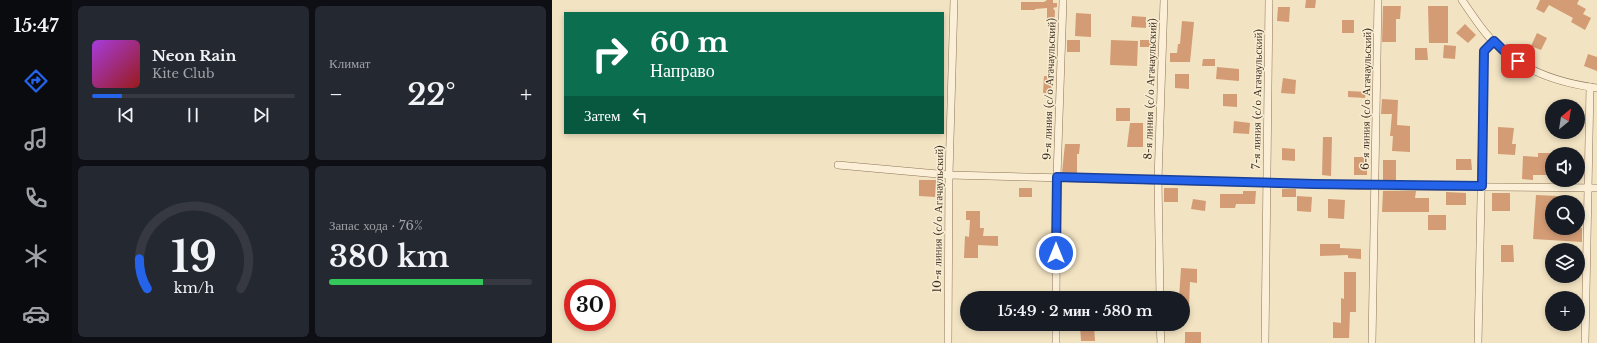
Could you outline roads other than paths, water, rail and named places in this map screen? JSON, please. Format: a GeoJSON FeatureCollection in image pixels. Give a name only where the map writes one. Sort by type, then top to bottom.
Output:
{"type":"FeatureCollection","features":[{"type":"Feature","properties":{"kind":"street","name":"10-я линия (с/о Агачаульский)"},"geometry":{"type":"LineString","coordinates":[[948,343],[949,175],[954,0]]}},
{"type":"Feature","properties":{"kind":"street","name":"9-я линия (с/о Агачаульский)"},"geometry":{"type":"LineString","coordinates":[[1056,291],[1057,177],[1063,0]]}},
{"type":"Feature","properties":{"kind":"street","name":"8-я линия (с/о Агачаульский)"},"geometry":{"type":"LineString","coordinates":[[1160,291],[1158,180],[1164,0]]}},
{"type":"Feature","properties":{"kind":"street","name":"7-я линия (с/о Агачаульский)"},"geometry":{"type":"LineString","coordinates":[[1266,343],[1269,0]]}},
{"type":"Feature","properties":{"kind":"street","name":"6-я линия (с/о Агачаульский)"},"geometry":{"type":"LineString","coordinates":[[1372,343],[1376,186],[1378,0]]}},
{"type":"Feature","properties":{"kind":"street"},"geometry":{"type":"LineString","coordinates":[[1462,0],[1480,26],[1507,54],[1530,69],[1559,80],[1594,87],[1589,188],[1585,343]]}},
{"type":"Feature","properties":{"kind":"street"},"geometry":{"type":"LineString","coordinates":[[1478,343],[1484,51],[1494,41]]}},
{"type":"Feature","properties":{"kind":"street"},"geometry":{"type":"LineString","coordinates":[[838,165],[949,175],[1376,186],[1597,188]]}},
{"type":"Feature","properties":{"kind":"street"},"geometry":{"type":"LineString","coordinates":[[1056,331],[1056,343]]}},
{"type":"Feature","properties":{"kind":"street"},"geometry":{"type":"LineString","coordinates":[[1160,331],[1161,343]]}}]}
